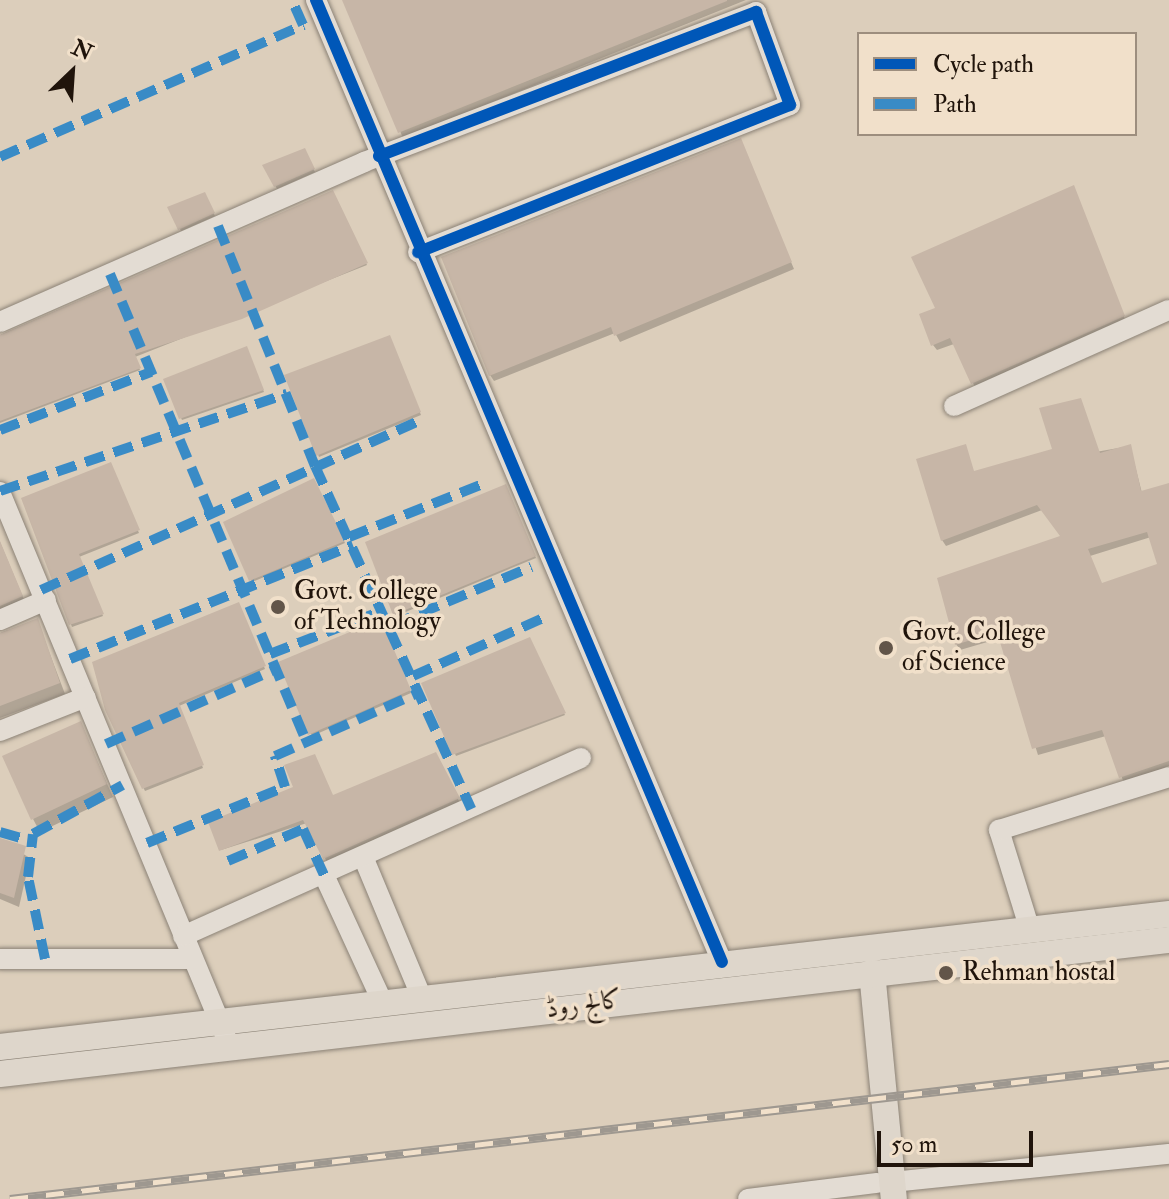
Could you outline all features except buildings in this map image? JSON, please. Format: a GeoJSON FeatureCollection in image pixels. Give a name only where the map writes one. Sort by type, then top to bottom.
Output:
{"type":"FeatureCollection","features":[{"type":"Feature","properties":{"kind":"main road","name":"کالج روڈ"},"geometry":{"type":"LineString","coordinates":[[0,1047],[218,1019],[1169,914]]}},
{"type":"Feature","properties":{"kind":"main road","name":"کالج روڈ"},"geometry":{"type":"LineString","coordinates":[[0,1074],[865,972],[1169,940]]}},
{"type":"Feature","properties":{"kind":"main road"},"geometry":{"type":"LineString","coordinates":[[865,972],[886,1191]]}},
{"type":"Feature","properties":{"kind":"street"},"geometry":{"type":"LineString","coordinates":[[316,0],[418,252],[722,962]]}},
{"type":"Feature","properties":{"kind":"street"},"geometry":{"type":"LineString","coordinates":[[0,322],[379,156],[756,12],[790,105],[418,252]]}},
{"type":"Feature","properties":{"kind":"street"},"geometry":{"type":"LineString","coordinates":[[954,406],[1169,310]]}},
{"type":"Feature","properties":{"kind":"street"},"geometry":{"type":"LineString","coordinates":[[0,492],[230,1047]]}},
{"type":"Feature","properties":{"kind":"street"},"geometry":{"type":"LineString","coordinates":[[0,620],[46,600]]}},
{"type":"Feature","properties":{"kind":"street"},"geometry":{"type":"LineString","coordinates":[[0,731],[86,697]]}},
{"type":"Feature","properties":{"kind":"street"},"geometry":{"type":"LineString","coordinates":[[183,936],[364,859],[581,758]]}},
{"type":"Feature","properties":{"kind":"street"},"geometry":{"type":"LineString","coordinates":[[1030,930],[999,830],[1169,777]]}},
{"type":"Feature","properties":{"kind":"street"},"geometry":{"type":"LineString","coordinates":[[364,859],[422,998]]}},
{"type":"Feature","properties":{"kind":"street"},"geometry":{"type":"LineString","coordinates":[[324,875],[382,1001]]}},
{"type":"Feature","properties":{"kind":"street"},"geometry":{"type":"LineString","coordinates":[[0,959],[192,959]]}},
{"type":"Feature","properties":{"kind":"street"},"geometry":{"type":"LineString","coordinates":[[748,1199],[886,1191],[1169,1154]]}},
{"type":"Feature","properties":{"kind":"railway"},"geometry":{"type":"LineString","coordinates":[[10,1199],[1169,1064]]}},
{"type":"Feature","properties":{"kind":"marked path"},"geometry":{"type":"LineString","coordinates":[[0,157],[303,25],[292,0]]}},
{"type":"Feature","properties":{"kind":"marked path"},"geometry":{"type":"LineString","coordinates":[[218,226],[315,466],[471,809]]}},
{"type":"Feature","properties":{"kind":"marked path"},"geometry":{"type":"LineString","coordinates":[[110,274],[307,743]]}},
{"type":"Feature","properties":{"kind":"marked path"},"geometry":{"type":"LineString","coordinates":[[0,430],[151,372]]}},
{"type":"Feature","properties":{"kind":"marked path"},"geometry":{"type":"LineString","coordinates":[[0,491],[287,394]]}},
{"type":"Feature","properties":{"kind":"marked path"},"geometry":{"type":"LineString","coordinates":[[41,590],[424,419]]}},
{"type":"Feature","properties":{"kind":"marked path"},"geometry":{"type":"LineString","coordinates":[[349,537],[488,482]]}},
{"type":"Feature","properties":{"kind":"marked path"},"geometry":{"type":"LineString","coordinates":[[70,659],[353,545]]}},
{"type":"Feature","properties":{"kind":"marked path"},"geometry":{"type":"LineString","coordinates":[[392,625],[531,567]]}},
{"type":"Feature","properties":{"kind":"marked path"},"geometry":{"type":"LineString","coordinates":[[270,654],[384,610]]}},
{"type":"Feature","properties":{"kind":"marked path"},"geometry":{"type":"LineString","coordinates":[[413,676],[548,616]]}},
{"type":"Feature","properties":{"kind":"marked path"},"geometry":{"type":"LineString","coordinates":[[106,744],[276,669]]}},
{"type":"Feature","properties":{"kind":"marked path"},"geometry":{"type":"LineString","coordinates":[[147,843],[285,787],[275,756],[420,692]]}},
{"type":"Feature","properties":{"kind":"marked path"},"geometry":{"type":"LineString","coordinates":[[45,959],[28,877],[33,834],[123,785]]}},
{"type":"Feature","properties":{"kind":"marked path"},"geometry":{"type":"LineString","coordinates":[[228,861],[303,829],[324,875]]}},
{"type":"Feature","properties":{"kind":"marked path"},"geometry":{"type":"LineString","coordinates":[[0,832],[32,841]]}},
{"type":"Feature","properties":{"kind":"cycle path"},"geometry":{"type":"LineString","coordinates":[[316,0],[722,962]]}},
{"type":"Feature","properties":{"kind":"cycle path"},"geometry":{"type":"LineString","coordinates":[[379,156],[756,12],[790,105],[418,252]]}},
{"type":"Feature","properties":{"kind":"place","name":"Govt. College of Technology"},"geometry":{"type":"Point","coordinates":[278,607]}},
{"type":"Feature","properties":{"kind":"place","name":"Govt. College of Science"},"geometry":{"type":"Point","coordinates":[886,648]}},
{"type":"Feature","properties":{"kind":"place","name":"Rehman hostal"},"geometry":{"type":"Point","coordinates":[946,973]}}]}
